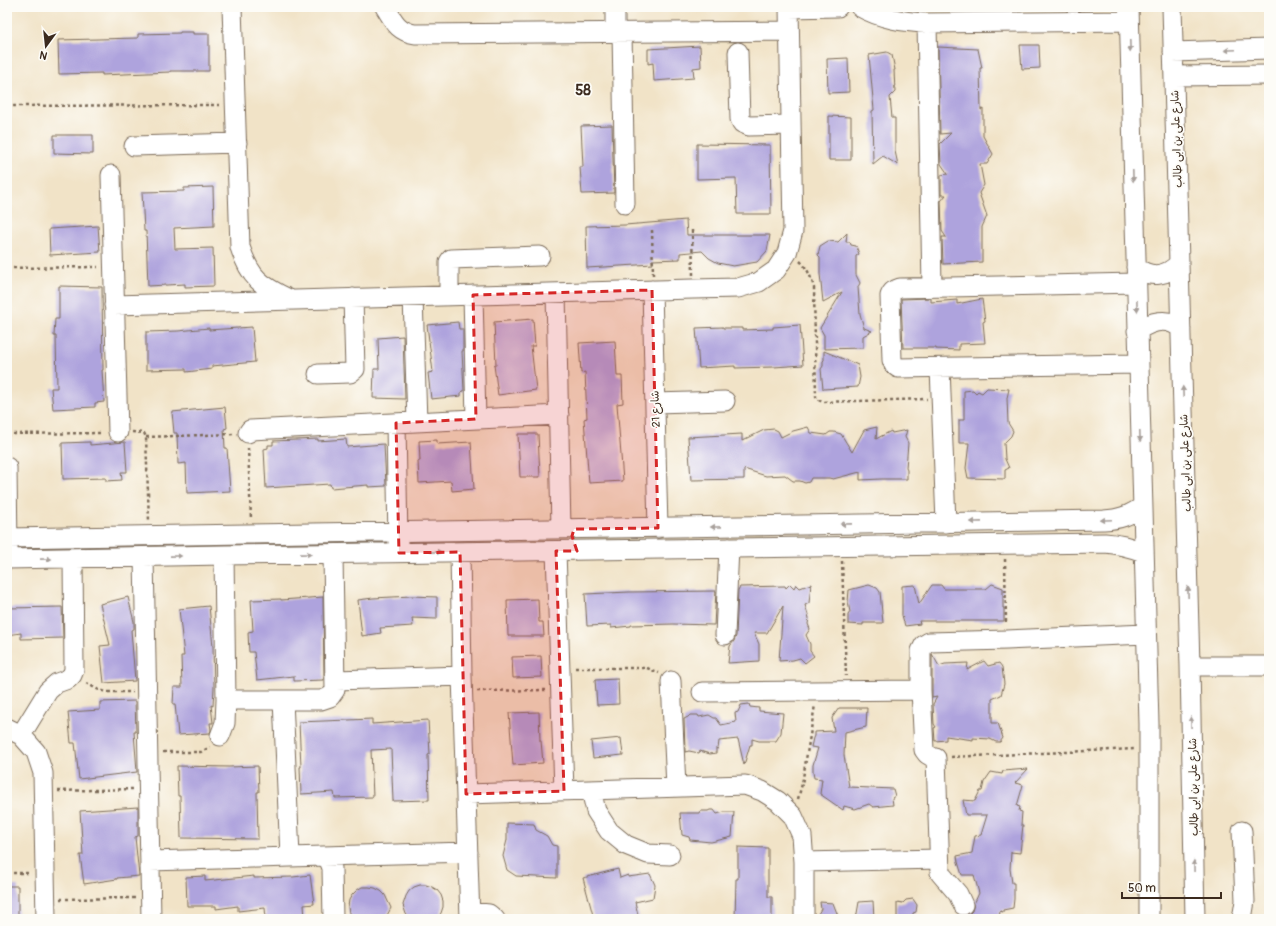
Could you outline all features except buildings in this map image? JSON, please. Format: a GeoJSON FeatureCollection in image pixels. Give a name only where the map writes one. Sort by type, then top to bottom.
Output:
{"type":"FeatureCollection","features":[{"type":"Feature","properties":{"kind":"street"},"geometry":{"type":"LineString","coordinates":[[232,7],[240,248],[245,262],[253,275],[264,286],[292,300]]}},
{"type":"Feature","properties":{"kind":"street"},"geometry":{"type":"LineString","coordinates":[[385,7],[400,28],[407,33],[415,34],[789,31]]}},
{"type":"Feature","properties":{"kind":"street"},"geometry":{"type":"LineString","coordinates":[[615,7],[619,32],[625,204]]}},
{"type":"Feature","properties":{"kind":"street"},"geometry":{"type":"LineString","coordinates":[[114,305],[738,288],[759,282],[776,270],[787,253],[793,231],[789,8],[838,7]]}},
{"type":"Feature","properties":{"kind":"street"},"geometry":{"type":"LineString","coordinates":[[860,7],[890,19],[927,23],[1129,14],[1146,634],[1149,919]]}},
{"type":"Feature","properties":{"kind":"street","name":"شارع على بن ابى طالب"},"geometry":{"type":"LineString","coordinates":[[1172,7],[1190,666],[1195,919]]}},
{"type":"Feature","properties":{"kind":"street"},"geometry":{"type":"LineString","coordinates":[[927,23],[932,287]]}},
{"type":"Feature","properties":{"kind":"street"},"geometry":{"type":"LineString","coordinates":[[1173,52],[1269,49]]}},
{"type":"Feature","properties":{"kind":"street"},"geometry":{"type":"LineString","coordinates":[[738,52],[740,119],[742,123],[749,126],[791,125]]}},
{"type":"Feature","properties":{"kind":"street"},"geometry":{"type":"LineString","coordinates":[[1174,76],[1269,75]]}},
{"type":"Feature","properties":{"kind":"street"},"geometry":{"type":"LineString","coordinates":[[134,146],[237,143]]}},
{"type":"Feature","properties":{"kind":"street"},"geometry":{"type":"LineString","coordinates":[[111,175],[118,432]]}},
{"type":"Feature","properties":{"kind":"street"},"geometry":{"type":"LineString","coordinates":[[450,296],[449,262],[451,259],[540,256]]}},
{"type":"Feature","properties":{"kind":"street"},"geometry":{"type":"LineString","coordinates":[[1138,364],[898,368],[894,365],[892,360],[890,296],[895,289],[900,288],[1146,274],[1160,275],[1172,270],[1179,263]]}},
{"type":"Feature","properties":{"kind":"street","name":"شارع 21"},"geometry":{"type":"LineString","coordinates":[[653,290],[658,528]]}},
{"type":"Feature","properties":{"kind":"street"},"geometry":{"type":"LineString","coordinates":[[556,293],[562,529]]}},
{"type":"Feature","properties":{"kind":"street"},"geometry":{"type":"LineString","coordinates":[[473,295],[476,419]]}},
{"type":"Feature","properties":{"kind":"street"},"geometry":{"type":"LineString","coordinates":[[413,297],[417,422]]}},
{"type":"Feature","properties":{"kind":"street"},"geometry":{"type":"LineString","coordinates":[[318,374],[350,373],[355,369],[353,298]]}},
{"type":"Feature","properties":{"kind":"street"},"geometry":{"type":"LineString","coordinates":[[1137,331],[1148,324],[1157,322],[1167,322],[1181,328]]}},
{"type":"Feature","properties":{"kind":"street"},"geometry":{"type":"LineString","coordinates":[[940,368],[946,522]]}},
{"type":"Feature","properties":{"kind":"street"},"geometry":{"type":"LineString","coordinates":[[655,403],[725,401]]}},
{"type":"Feature","properties":{"kind":"street"},"geometry":{"type":"LineString","coordinates":[[248,434],[250,430],[559,415]]}},
{"type":"Feature","properties":{"kind":"street"},"geometry":{"type":"LineString","coordinates":[[396,423],[399,553]]}},
{"type":"Feature","properties":{"kind":"street"},"geometry":{"type":"LineString","coordinates":[[7,467],[8,559],[729,548],[1118,544],[1143,552]]}},
{"type":"Feature","properties":{"kind":"street"},"geometry":{"type":"LineString","coordinates":[[8,538],[1117,519],[1142,507]]}},
{"type":"Feature","properties":{"kind":"street"},"geometry":{"type":"LineString","coordinates":[[564,791],[561,690],[554,551],[555,540],[553,532],[562,529],[573,532],[572,544],[577,551]]}},
{"type":"Feature","properties":{"kind":"street"},"geometry":{"type":"LineString","coordinates":[[725,635],[729,548]]}},
{"type":"Feature","properties":{"kind":"street"},"geometry":{"type":"LineString","coordinates":[[460,552],[470,916],[489,914],[495,919]]}},
{"type":"Feature","properties":{"kind":"street"},"geometry":{"type":"LineString","coordinates":[[226,700],[321,700],[330,697],[335,690],[336,680],[333,554]]}},
{"type":"Feature","properties":{"kind":"street"},"geometry":{"type":"LineString","coordinates":[[220,736],[225,723],[226,700],[224,555]]}},
{"type":"Feature","properties":{"kind":"street"},"geometry":{"type":"LineString","coordinates":[[144,557],[151,919]]}},
{"type":"Feature","properties":{"kind":"street"},"geometry":{"type":"LineString","coordinates":[[46,919],[43,773],[36,752],[14,731],[48,691],[57,683],[68,679],[74,670],[72,558]]}},
{"type":"Feature","properties":{"kind":"street"},"geometry":{"type":"LineString","coordinates":[[963,905],[958,894],[940,873],[934,757],[927,754],[924,750],[921,651],[924,645],[929,642],[1146,634]]}},
{"type":"Feature","properties":{"kind":"street"},"geometry":{"type":"LineString","coordinates":[[1190,666],[1269,666]]}},
{"type":"Feature","properties":{"kind":"street"},"geometry":{"type":"LineString","coordinates":[[336,680],[463,684]]}},
{"type":"Feature","properties":{"kind":"street"},"geometry":{"type":"LineString","coordinates":[[671,681],[676,787]]}},
{"type":"Feature","properties":{"kind":"street"},"geometry":{"type":"LineString","coordinates":[[702,692],[921,690]]}},
{"type":"Feature","properties":{"kind":"street"},"geometry":{"type":"LineString","coordinates":[[283,700],[290,856]]}},
{"type":"Feature","properties":{"kind":"street"},"geometry":{"type":"LineString","coordinates":[[466,794],[745,785],[762,791],[778,800],[793,816],[802,836],[804,862],[804,919]]}},
{"type":"Feature","properties":{"kind":"street"},"geometry":{"type":"LineString","coordinates":[[591,790],[596,811],[609,830],[626,845],[648,854],[670,855]]}},
{"type":"Feature","properties":{"kind":"street"},"geometry":{"type":"LineString","coordinates":[[1242,831],[1244,902],[1242,919]]}},
{"type":"Feature","properties":{"kind":"street"},"geometry":{"type":"LineString","coordinates":[[150,861],[468,852]]}},
{"type":"Feature","properties":{"kind":"street"},"geometry":{"type":"LineString","coordinates":[[323,856],[329,860],[332,868],[333,919]]}},
{"type":"Feature","properties":{"kind":"street"},"geometry":{"type":"LineString","coordinates":[[804,862],[939,859]]}},
{"type":"Feature","properties":{"kind":"path"},"geometry":{"type":"LineString","coordinates":[[7,106],[236,105]]}},
{"type":"Feature","properties":{"kind":"path"},"geometry":{"type":"LineString","coordinates":[[652,230],[653,290]]}},
{"type":"Feature","properties":{"kind":"path"},"geometry":{"type":"LineString","coordinates":[[692,230],[693,289]]}},
{"type":"Feature","properties":{"kind":"path"},"geometry":{"type":"LineString","coordinates":[[787,253],[798,258],[806,267],[814,288],[817,399],[822,402],[941,399]]}},
{"type":"Feature","properties":{"kind":"path"},"geometry":{"type":"LineString","coordinates":[[7,268],[114,267]]}},
{"type":"Feature","properties":{"kind":"path"},"geometry":{"type":"LineString","coordinates":[[7,434],[144,433],[146,437],[149,535]]}},
{"type":"Feature","properties":{"kind":"path"},"geometry":{"type":"LineString","coordinates":[[146,437],[248,434],[251,534]]}},
{"type":"Feature","properties":{"kind":"path"},"geometry":{"type":"LineString","coordinates":[[1005,545],[1007,640]]}},
{"type":"Feature","properties":{"kind":"path"},"geometry":{"type":"LineString","coordinates":[[841,547],[847,690]]}},
{"type":"Feature","properties":{"kind":"path"},"geometry":{"type":"LineString","coordinates":[[560,668],[647,668],[661,674],[671,681]]}},
{"type":"Feature","properties":{"kind":"path"},"geometry":{"type":"LineString","coordinates":[[68,679],[78,680],[106,692],[147,692]]}},
{"type":"Feature","properties":{"kind":"path"},"geometry":{"type":"LineString","coordinates":[[463,684],[561,690]]}},
{"type":"Feature","properties":{"kind":"path"},"geometry":{"type":"LineString","coordinates":[[793,816],[802,784],[818,691]]}},
{"type":"Feature","properties":{"kind":"path"},"geometry":{"type":"LineString","coordinates":[[148,752],[201,752],[213,745],[220,736]]}},
{"type":"Feature","properties":{"kind":"path"},"geometry":{"type":"LineString","coordinates":[[934,757],[1148,748]]}},
{"type":"Feature","properties":{"kind":"path"},"geometry":{"type":"LineString","coordinates":[[43,791],[148,788]]}},
{"type":"Feature","properties":{"kind":"path"},"geometry":{"type":"LineString","coordinates":[[7,873],[45,873]]}},
{"type":"Feature","properties":{"kind":"path"},"geometry":{"type":"LineString","coordinates":[[46,900],[150,898]]}},
{"type":"Feature","properties":{"kind":"highlighted area"},"geometry":{"type":"Polygon","coordinates":[[[652,290],[658,528],[574,529],[572,536],[577,551],[556,551],[564,791],[466,794],[460,552],[399,553],[396,423],[476,419],[473,295],[652,290]]]}},
{"type":"Feature","properties":{"kind":"district","name":"58"},"geometry":{"type":"Point","coordinates":[583,90]}}]}
